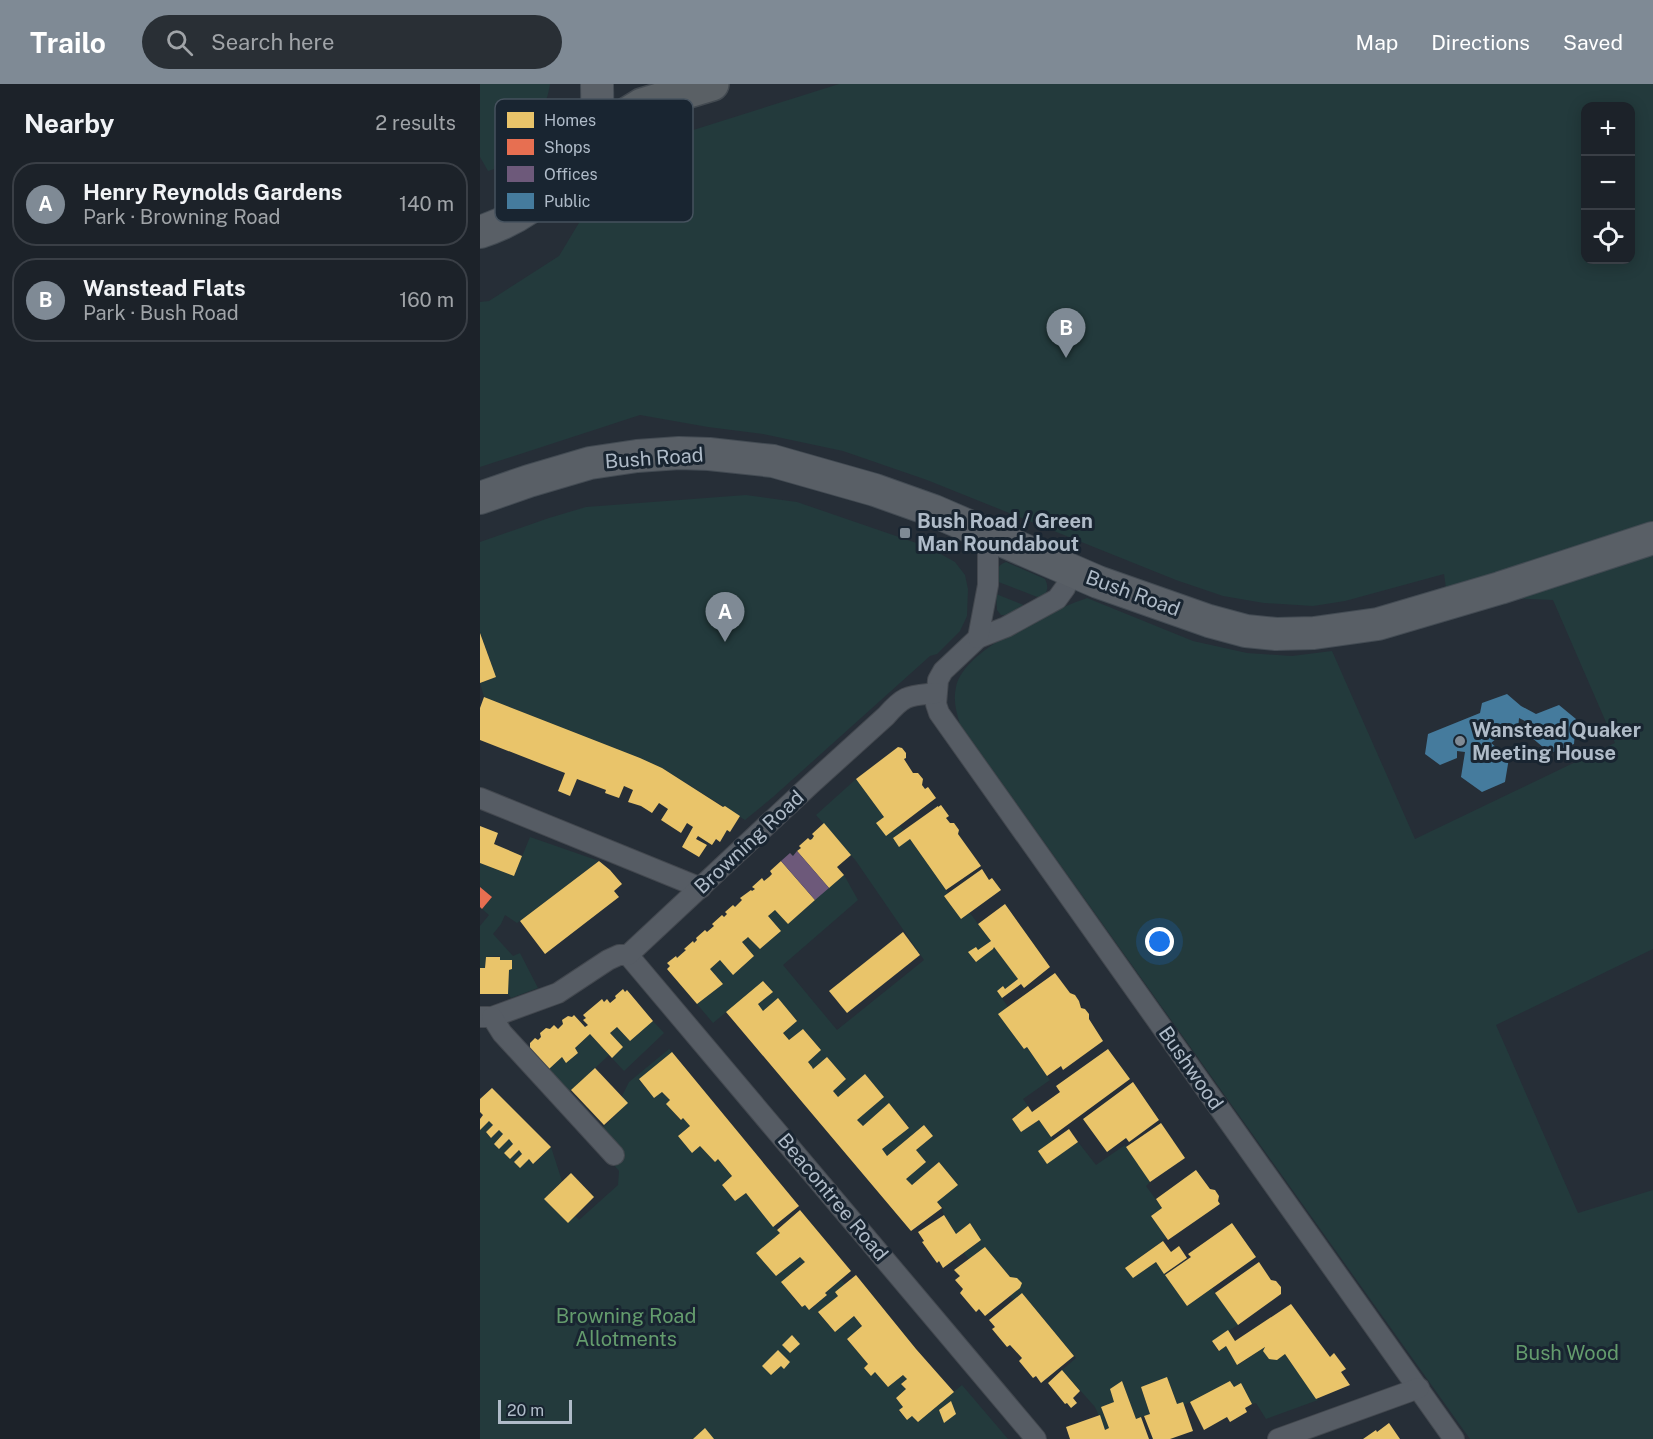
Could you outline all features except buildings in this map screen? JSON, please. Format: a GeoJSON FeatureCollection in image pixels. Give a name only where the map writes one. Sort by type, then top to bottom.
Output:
{"type":"FeatureCollection","features":[{"type":"Feature","properties":{"kind":"highway"},"geometry":{"type":"LineString","coordinates":[[662,99],[712,84]]}},
{"type":"Feature","properties":{"kind":"main road"},"geometry":{"type":"LineString","coordinates":[[596,99],[597,84]]}},
{"type":"Feature","properties":{"kind":"main road"},"geometry":{"type":"LineString","coordinates":[[480,232],[505,222]]}},
{"type":"Feature","properties":{"kind":"main road","name":"Bush Road"},"geometry":{"type":"LineString","coordinates":[[480,498],[590,463],[637,456],[679,453],[708,454],[773,461],[875,490],[934,511],[1098,582],[1209,621],[1246,631],[1275,634],[1314,633],[1378,624],[1500,588],[1653,538]]}},
{"type":"Feature","properties":{"kind":"street"},"geometry":{"type":"LineString","coordinates":[[978,638],[988,585],[988,554],[994,537]]}},
{"type":"Feature","properties":{"kind":"street"},"geometry":{"type":"LineString","coordinates":[[936,693],[938,680],[943,671],[978,638],[1006,627],[1057,599],[1065,588],[1072,571]]}},
{"type":"Feature","properties":{"kind":"street","name":"Browning Road"},"geometry":{"type":"LineString","coordinates":[[614,1155],[486,1017],[558,993],[608,960],[619,955],[628,955],[886,716],[897,703],[910,696],[936,693]]}},
{"type":"Feature","properties":{"kind":"street","name":"Bushwood"},"geometry":{"type":"LineString","coordinates":[[936,693],[939,713],[1454,1439]]}},
{"type":"Feature","properties":{"kind":"street"},"geometry":{"type":"LineString","coordinates":[[480,798],[701,888]]}},
{"type":"Feature","properties":{"kind":"street","name":"Beacontree Road"},"geometry":{"type":"LineString","coordinates":[[628,955],[1036,1439]]}},
{"type":"Feature","properties":{"kind":"street"},"geometry":{"type":"LineString","coordinates":[[1278,1439],[1419,1388]]}},
{"type":"Feature","properties":{"kind":"green space"},"geometry":{"type":"Polygon","coordinates":[[[480,84],[550,84],[546,99],[495,99],[494,169],[488,171],[480,157],[480,84]]]}},
{"type":"Feature","properties":{"kind":"green space","name":"Bush Wood"},"geometry":{"type":"Polygon","coordinates":[[[839,84],[1653,84],[1653,949],[1496,1025],[1578,1213],[1653,1190],[1653,1439],[1470,1439],[960,724],[955,706],[956,687],[962,673],[992,645],[1032,621],[1087,598],[1193,641],[1247,653],[1292,656],[1332,651],[1415,839],[1615,743],[1553,600],[1447,595],[1444,574],[1345,601],[1313,606],[1264,603],[1223,596],[1176,580],[927,480],[843,451],[763,434],[640,415],[480,467],[480,302],[489,301],[559,256],[580,222],[693,222],[693,130],[839,84]]]}},
{"type":"Feature","properties":{"kind":"green space"},"geometry":{"type":"Polygon","coordinates":[[[746,495],[797,502],[928,547],[955,562],[965,575],[968,589],[967,616],[960,631],[937,654],[930,656],[745,820],[662,768],[484,697],[480,683],[496,677],[480,632],[480,542],[586,507],[746,495]]]}},
{"type":"Feature","properties":{"kind":"green space"},"geometry":{"type":"Polygon","coordinates":[[[1006,562],[1045,579],[1047,587],[1045,594],[1040,598],[996,581],[997,569],[1006,562]]]}},
{"type":"Feature","properties":{"kind":"green space"},"geometry":{"type":"Polygon","coordinates":[[[996,594],[1026,606],[1008,615],[1001,615],[997,610],[996,594]]]}},
{"type":"Feature","properties":{"kind":"green space"},"geometry":{"type":"Polygon","coordinates":[[[856,779],[884,817],[876,823],[900,826],[903,830],[893,838],[899,846],[910,839],[948,893],[944,896],[961,919],[970,913],[991,941],[978,950],[976,947],[969,952],[975,962],[994,947],[1018,979],[1005,989],[1003,986],[997,991],[1008,1007],[999,1015],[1024,1049],[1027,1047],[1050,1080],[1023,1099],[1028,1106],[1012,1118],[1021,1132],[1039,1120],[1054,1141],[1047,1163],[1078,1142],[1096,1165],[1125,1145],[1150,1182],[1146,1186],[1162,1208],[1151,1216],[1167,1238],[1126,1267],[1133,1278],[1156,1262],[1187,1306],[1212,1288],[1238,1325],[1212,1341],[1218,1351],[1226,1346],[1238,1365],[1265,1347],[1263,1351],[1277,1360],[1285,1354],[1318,1400],[1266,1419],[1256,1403],[1252,1404],[1241,1383],[1234,1387],[1230,1381],[1184,1405],[1177,1404],[1167,1377],[1141,1387],[1150,1414],[1136,1419],[1122,1381],[1110,1389],[1114,1402],[1101,1407],[1109,1428],[1105,1430],[1095,1407],[1062,1370],[1076,1358],[1022,1293],[1013,1300],[1010,1296],[1021,1283],[1017,1278],[1010,1277],[985,1247],[969,1259],[964,1253],[981,1240],[970,1223],[956,1234],[942,1211],[944,1209],[937,1202],[958,1184],[939,1162],[912,1185],[906,1179],[916,1150],[933,1136],[924,1125],[887,1156],[882,1149],[909,1127],[889,1103],[863,1126],[857,1120],[865,1075],[838,1097],[833,1091],[846,1079],[827,1057],[813,1069],[808,1062],[821,1050],[803,1029],[789,1040],[783,1033],[797,1021],[778,999],[763,1011],[758,1004],[773,992],[764,981],[713,1023],[697,1004],[723,984],[710,969],[720,960],[733,975],[754,956],[742,942],[748,937],[760,949],[781,931],[768,916],[775,910],[788,924],[811,904],[799,890],[818,897],[844,875],[858,900],[783,965],[837,1030],[924,960],[856,861],[816,815],[856,779]]]}},
{"type":"Feature","properties":{"kind":"green space"},"geometry":{"type":"Polygon","coordinates":[[[530,837],[599,861],[517,923],[505,915],[493,934],[513,956],[520,953],[538,988],[511,998],[508,994],[509,970],[512,969],[512,960],[500,960],[500,956],[486,957],[485,968],[480,968],[480,926],[489,915],[482,909],[492,897],[480,887],[480,863],[514,876],[530,837]]]}},
{"type":"Feature","properties":{"kind":"green space"},"geometry":{"type":"Polygon","coordinates":[[[653,1021],[664,1033],[624,1071],[612,1058],[623,1047],[610,1033],[617,1027],[630,1041],[653,1021]]]}},
{"type":"Feature","properties":{"kind":"green space"},"geometry":{"type":"Polygon","coordinates":[[[590,1034],[609,1055],[565,1096],[549,1078],[554,1074],[549,1069],[562,1057],[567,1062],[578,1053],[575,1048],[590,1034]]]}},
{"type":"Feature","properties":{"kind":"green space","name":"Browning Road Allotments"},"geometry":{"type":"Polygon","coordinates":[[[669,1049],[672,1052],[639,1080],[654,1098],[662,1092],[670,1100],[667,1104],[680,1120],[683,1118],[690,1126],[678,1136],[692,1153],[700,1146],[715,1162],[718,1159],[732,1176],[722,1185],[735,1201],[746,1193],[780,1233],[776,1276],[800,1257],[805,1262],[781,1282],[801,1307],[805,1305],[810,1310],[841,1280],[845,1284],[838,1296],[818,1313],[835,1332],[854,1316],[862,1326],[847,1339],[868,1364],[864,1368],[870,1375],[875,1372],[888,1387],[903,1375],[907,1379],[901,1384],[906,1389],[896,1398],[903,1407],[899,1411],[907,1420],[912,1416],[918,1422],[962,1385],[1008,1439],[480,1439],[480,1130],[489,1121],[493,1125],[486,1132],[491,1138],[499,1130],[503,1134],[494,1144],[499,1149],[509,1139],[513,1144],[504,1153],[510,1159],[519,1150],[522,1154],[514,1162],[520,1168],[529,1159],[534,1164],[551,1147],[562,1181],[544,1199],[568,1223],[575,1216],[579,1220],[618,1185],[619,1171],[609,1159],[601,1129],[619,1112],[616,1108],[629,1082],[669,1049]]]}},
{"type":"Feature","properties":{"kind":"place","name":"Wanstead Flats"},"geometry":{"type":"Point","coordinates":[1066,358]}},
{"type":"Feature","properties":{"kind":"place","name":"Bush Road / Green Man Roundabout"},"geometry":{"type":"Point","coordinates":[905,533]}},
{"type":"Feature","properties":{"kind":"place","name":"Henry Reynolds Gardens"},"geometry":{"type":"Point","coordinates":[725,642]}},
{"type":"Feature","properties":{"kind":"place","name":"Wanstead Quaker Meeting House"},"geometry":{"type":"Point","coordinates":[1460,741]}}]}
